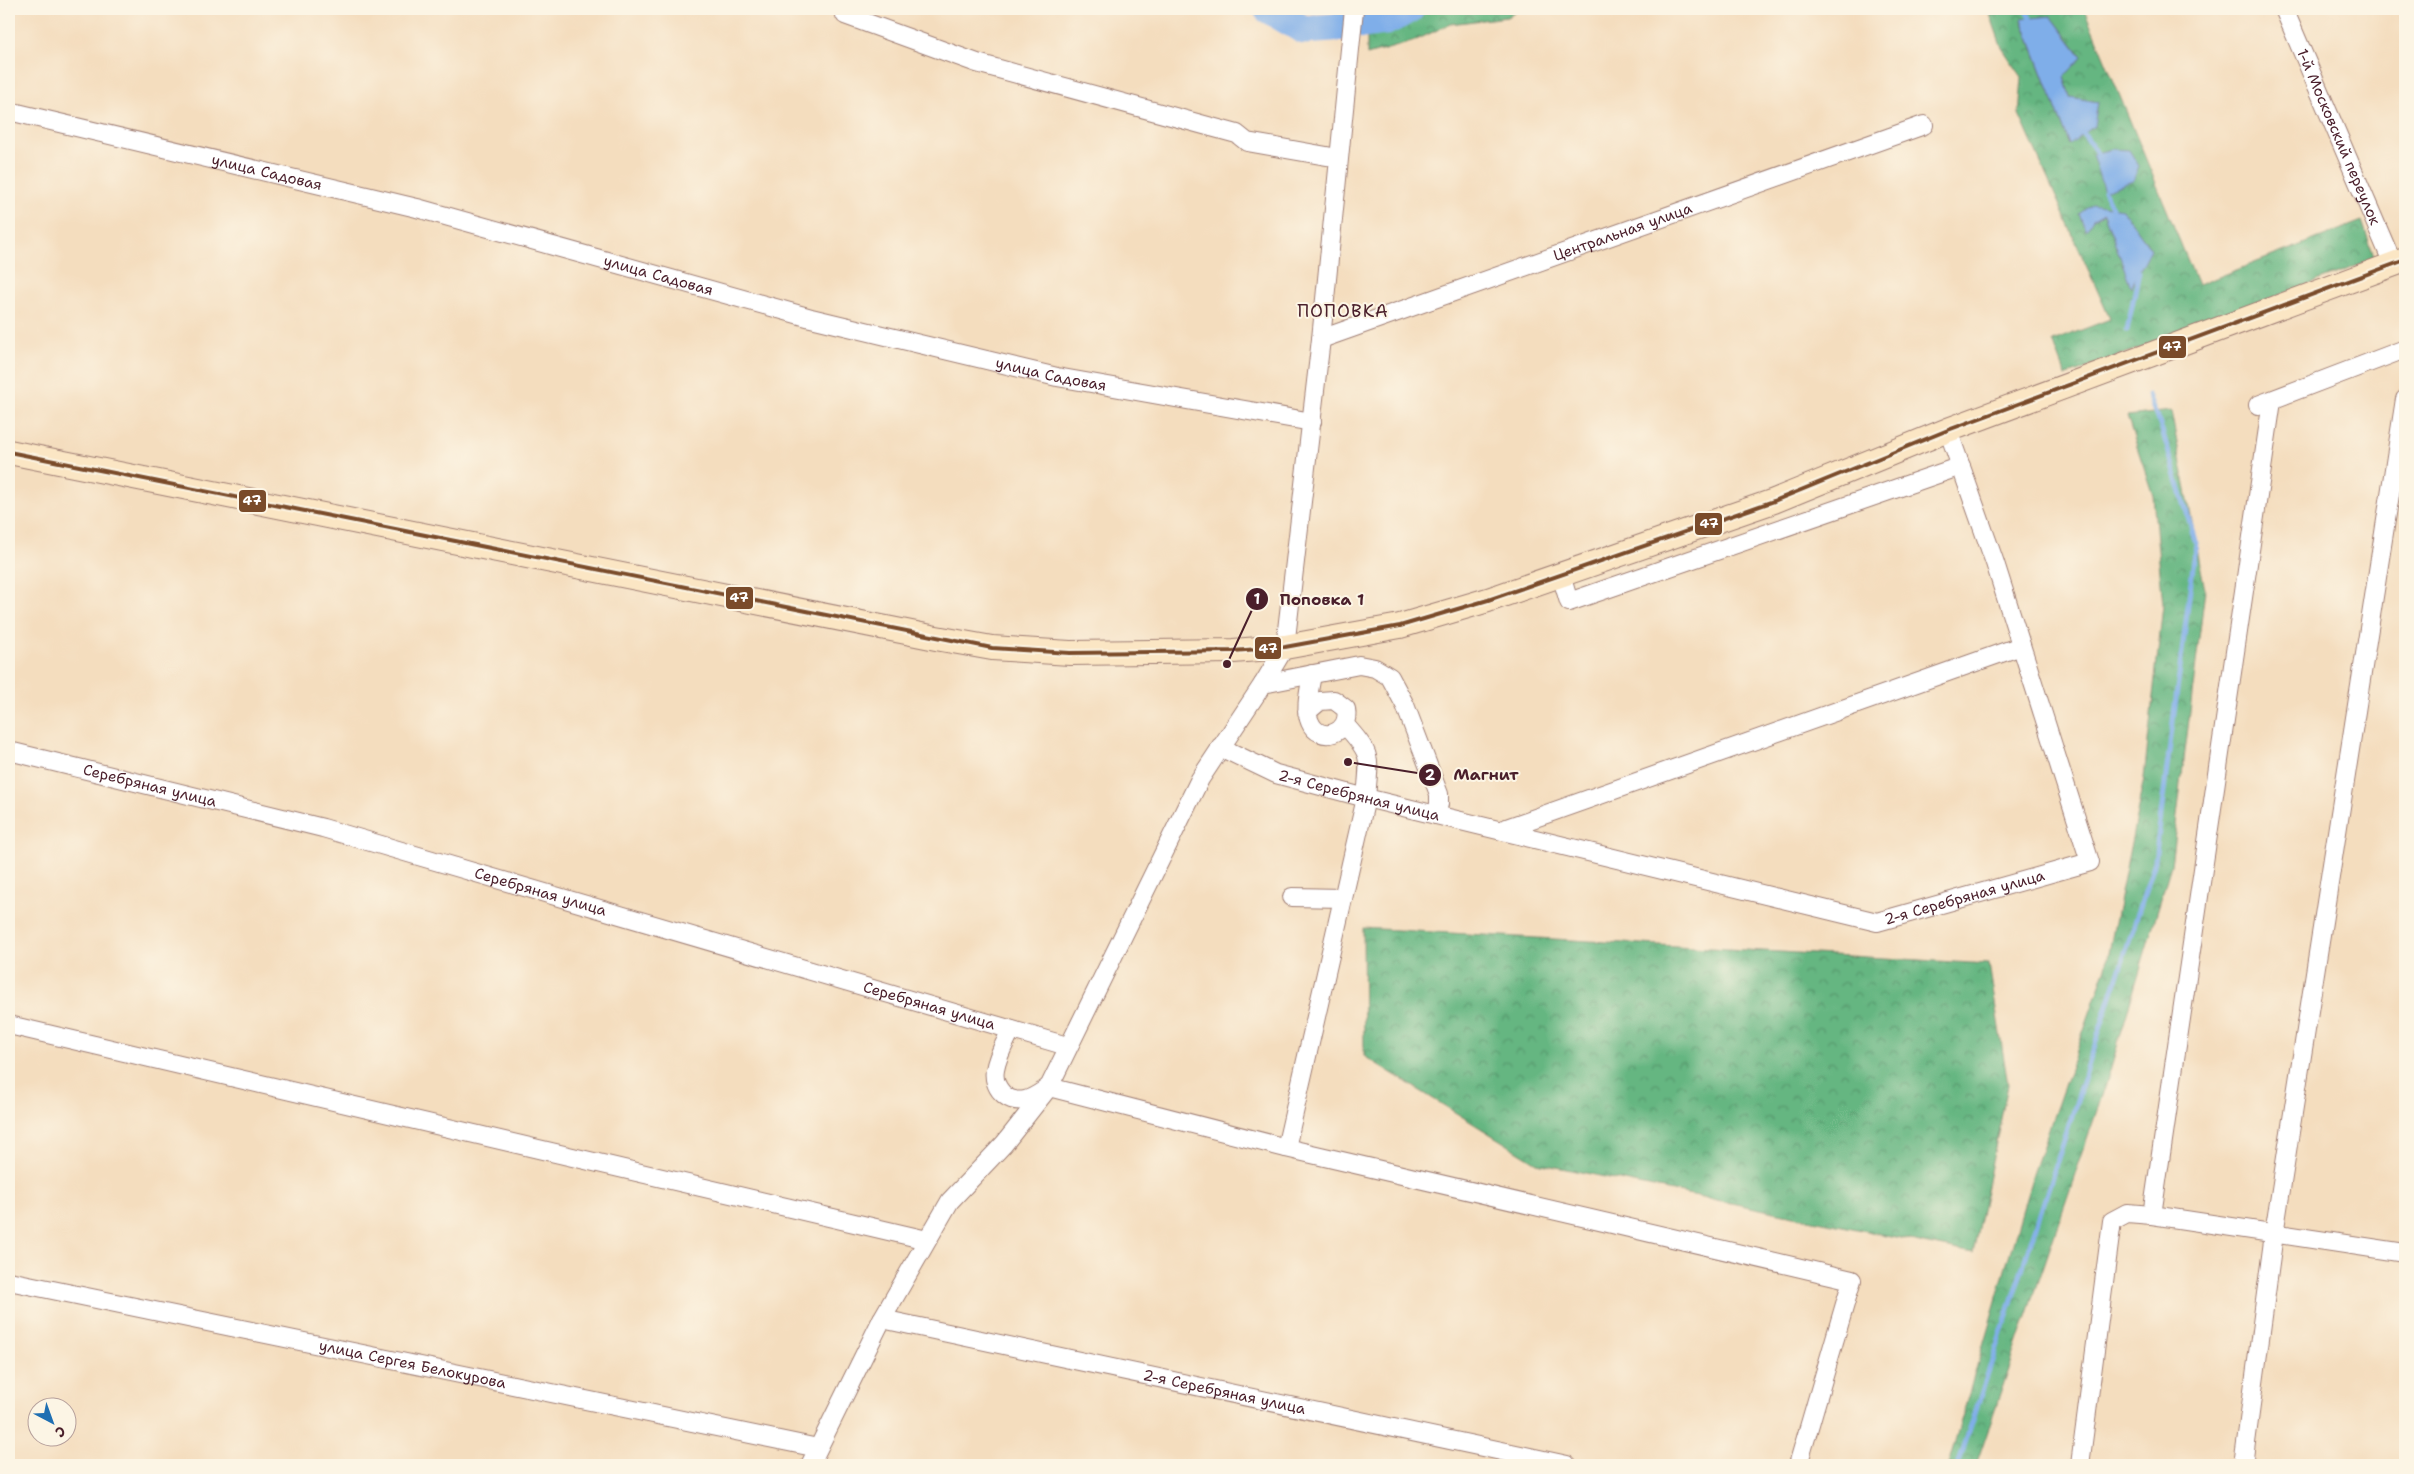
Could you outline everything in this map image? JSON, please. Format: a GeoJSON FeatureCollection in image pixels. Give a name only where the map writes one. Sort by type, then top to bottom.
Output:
{"type":"FeatureCollection","features":[{"type":"Feature","properties":{"kind":"street"},"geometry":{"type":"LineString","coordinates":[[810,1465],[882,1319],[950,1201],[1004,1144],[1049,1087],[1200,779],[1263,684],[1285,647],[1321,339],[1354,9]]}},
{"type":"Feature","properties":{"kind":"street","name":"1-й Московский переулок"},"geometry":{"type":"LineString","coordinates":[[2284,9],[2399,262]]}},
{"type":"Feature","properties":{"kind":"street"},"geometry":{"type":"LineString","coordinates":[[844,15],[977,63],[1236,134],[1247,142],[1338,158]]}},
{"type":"Feature","properties":{"kind":"street","name":"улица Садовая"},"geometry":{"type":"LineString","coordinates":[[9,112],[417,208],[811,318],[1038,372],[1312,422]]}},
{"type":"Feature","properties":{"kind":"street","name":"Центральная улица"},"geometry":{"type":"LineString","coordinates":[[1321,339],[1924,125]]}},
{"type":"Feature","properties":{"kind":"street"},"geometry":{"type":"LineString","coordinates":[[9,452],[992,648],[1070,653],[1233,651],[1285,647],[1400,626],[1562,576],[1774,501],[1948,430],[2399,262]]}},
{"type":"Feature","properties":{"kind":"street"},"geometry":{"type":"LineString","coordinates":[[2152,1216],[2265,403],[2405,349]]}},
{"type":"Feature","properties":{"kind":"street"},"geometry":{"type":"LineString","coordinates":[[2243,1465],[2274,1234],[2405,399]]}},
{"type":"Feature","properties":{"kind":"street","name":"2-я Серебряная улица"},"geometry":{"type":"LineString","coordinates":[[1220,747],[1276,774],[1436,816],[1501,830],[1876,922],[2090,862],[2021,646],[1948,430]]}},
{"type":"Feature","properties":{"kind":"street"},"geometry":{"type":"LineString","coordinates":[[1562,576],[1569,602],[1961,466]]}},
{"type":"Feature","properties":{"kind":"street"},"geometry":{"type":"LineString","coordinates":[[1501,830],[2021,646]]}},
{"type":"Feature","properties":{"kind":"street"},"geometry":{"type":"LineString","coordinates":[[1263,684],[1359,664],[1375,668],[1390,677],[1405,705],[1439,794],[1436,816]]}},
{"type":"Feature","properties":{"kind":"street"},"geometry":{"type":"LineString","coordinates":[[1308,712],[1320,701],[1334,700],[1346,709],[1348,718],[1345,725],[1336,733],[1320,732],[1310,722],[1308,712],[1312,674]]}},
{"type":"Feature","properties":{"kind":"street"},"geometry":{"type":"LineString","coordinates":[[1286,1148],[1366,798],[1369,760],[1366,750],[1345,725]]}},
{"type":"Feature","properties":{"kind":"street","name":"Серебряная улица"},"geometry":{"type":"LineString","coordinates":[[9,751],[323,828],[1068,1046]]}},
{"type":"Feature","properties":{"kind":"street"},"geometry":{"type":"LineString","coordinates":[[1292,897],[1343,898]]}},
{"type":"Feature","properties":{"kind":"street"},"geometry":{"type":"LineString","coordinates":[[9,1025],[927,1240]]}},
{"type":"Feature","properties":{"kind":"street"},"geometry":{"type":"LineString","coordinates":[[1011,1030],[997,1063],[995,1083],[1006,1096],[1023,1100],[1049,1087],[1286,1148],[1852,1280],[1798,1465]]}},
{"type":"Feature","properties":{"kind":"street"},"geometry":{"type":"LineString","coordinates":[[2080,1465],[2112,1221],[2127,1213],[2405,1253]]}},
{"type":"Feature","properties":{"kind":"street","name":"улица Сергея Белокурова"},"geometry":{"type":"LineString","coordinates":[[9,1281],[818,1448]]}},
{"type":"Feature","properties":{"kind":"street","name":"2-я Серебряная улица"},"geometry":{"type":"LineString","coordinates":[[882,1319],[1567,1465]]}},
{"type":"Feature","properties":{"kind":"green space"},"geometry":{"type":"Polygon","coordinates":[[[1367,9],[1519,9],[1507,17],[1450,24],[1412,42],[1367,55],[1367,9]]]}},
{"type":"Feature","properties":{"kind":"green space"},"geometry":{"type":"Polygon","coordinates":[[[1988,9],[2084,9],[2198,285],[2362,221],[2375,259],[2066,376],[2053,341],[2110,319],[2019,114],[2022,77],[2002,48],[1988,9]],[[2051,16],[2022,20],[2070,145],[2098,102],[2070,97],[2064,77],[2082,56],[2051,16]],[[2122,209],[2079,214],[2086,229],[2093,219],[2104,213],[2131,286],[2151,249],[2122,209]]]}},
{"type":"Feature","properties":{"kind":"green space"},"geometry":{"type":"Polygon","coordinates":[[[2171,411],[2205,590],[2171,865],[2106,1084],[1976,1465],[1948,1465],[2033,1174],[2106,967],[2144,778],[2163,605],[2153,496],[2127,416],[2171,411]]]}},
{"type":"Feature","properties":{"kind":"green space"},"geometry":{"type":"Polygon","coordinates":[[[1363,928],[1989,964],[2008,1085],[1973,1253],[1537,1163],[1364,1056],[1363,928]]]}},
{"type":"Feature","properties":{"kind":"water"},"geometry":{"type":"Polygon","coordinates":[[[2051,16],[2082,57],[2064,77],[2070,97],[2098,102],[2094,126],[2070,145],[2022,19],[2051,16]]]}},
{"type":"Feature","properties":{"kind":"water"},"geometry":{"type":"Polygon","coordinates":[[[2112,149],[2129,150],[2139,166],[2133,181],[2104,191],[2092,154],[2112,149]]]}},
{"type":"Feature","properties":{"kind":"water"},"geometry":{"type":"Polygon","coordinates":[[[2092,204],[2122,209],[2151,249],[2131,287],[2104,213],[2093,219],[2086,230],[2079,214],[2092,204]]]}},
{"type":"Feature","properties":{"kind":"waterway"},"geometry":{"type":"LineString","coordinates":[[1268,9],[1304,30],[1345,27]]}},
{"type":"Feature","properties":{"kind":"waterway"},"geometry":{"type":"LineString","coordinates":[[1364,24],[1386,21],[1410,9]]}},
{"type":"Feature","properties":{"kind":"waterway"},"geometry":{"type":"LineString","coordinates":[[2025,9],[2030,18]]}},
{"type":"Feature","properties":{"kind":"waterway"},"geometry":{"type":"LineString","coordinates":[[2084,134],[2097,153]]}},
{"type":"Feature","properties":{"kind":"waterway"},"geometry":{"type":"LineString","coordinates":[[2104,191],[2112,207]]}},
{"type":"Feature","properties":{"kind":"waterway"},"geometry":{"type":"LineString","coordinates":[[2127,330],[2139,272]]}},
{"type":"Feature","properties":{"kind":"waterway"},"geometry":{"type":"LineString","coordinates":[[1958,1465],[2155,861],[2196,543],[2162,430],[2148,395]]}},
{"type":"Feature","properties":{"kind":"transit line","name":"47"},"geometry":{"type":"LineString","coordinates":[[9,452],[992,648],[1070,653],[1233,651],[1285,647],[1400,626],[1488,600],[1774,501],[1948,430],[2405,260]]}},
{"type":"Feature","properties":{"kind":"place","name":"Поповка 1"},"geometry":{"type":"Point","coordinates":[1227,664]}},
{"type":"Feature","properties":{"kind":"place","name":"Магнит"},"geometry":{"type":"Point","coordinates":[1348,762]}},
{"type":"Feature","properties":{"kind":"district","name":"ПОПОВКА"},"geometry":{"type":"Point","coordinates":[1343,311]}}]}
